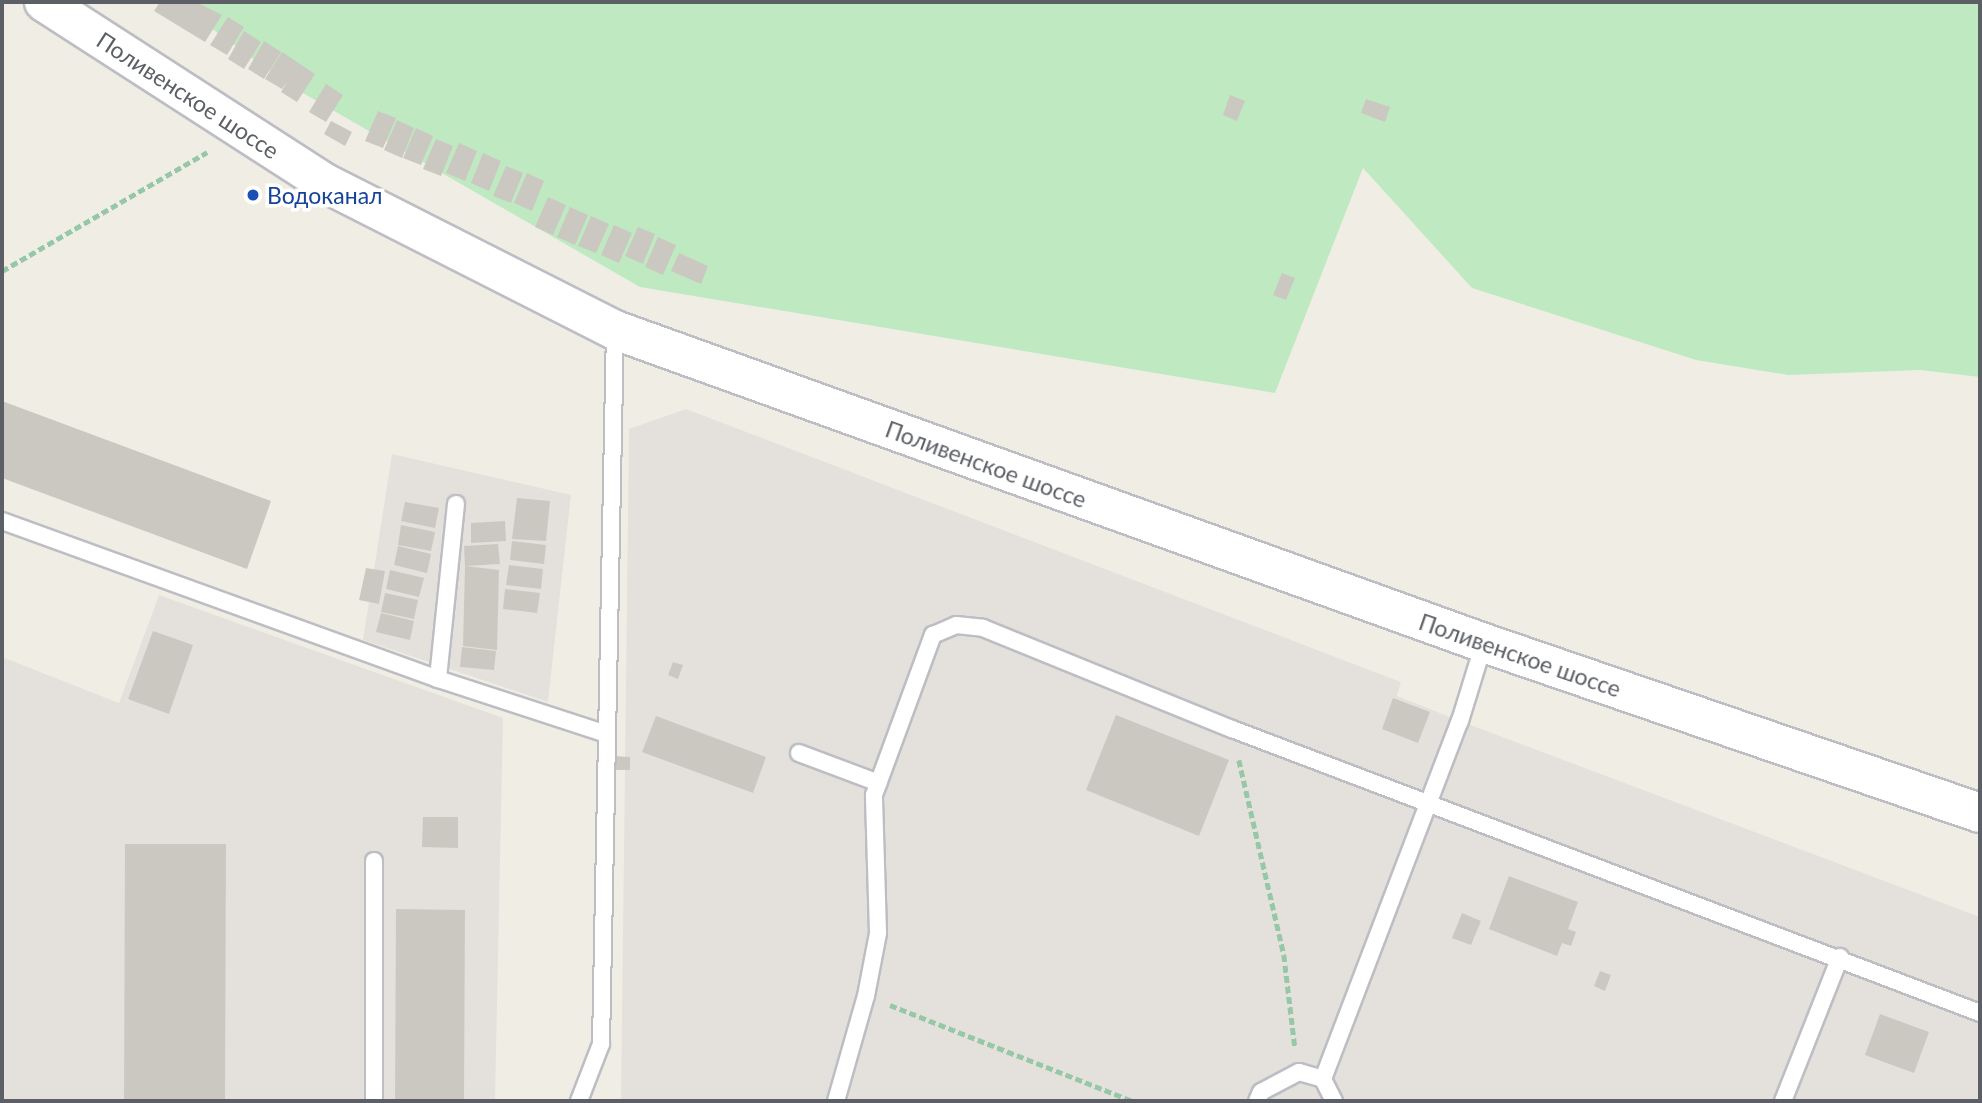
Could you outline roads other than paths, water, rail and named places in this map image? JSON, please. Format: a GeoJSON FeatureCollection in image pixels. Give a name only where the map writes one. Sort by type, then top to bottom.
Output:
{"type":"FeatureCollection","features":[{"type":"Feature","properties":{"kind":"street","name":"Поливенское шоссе"},"geometry":{"type":"LineString","coordinates":[[44,2],[323,182],[615,330],[1484,643],[1980,813]]}},
{"type":"Feature","properties":{"kind":"lane"},"geometry":{"type":"LineString","coordinates":[[579,1101],[601,1044],[615,330]]}},
{"type":"Feature","properties":{"kind":"lane"},"geometry":{"type":"LineString","coordinates":[[438,679],[456,504]]}},
{"type":"Feature","properties":{"kind":"lane"},"geometry":{"type":"LineString","coordinates":[[2,521],[438,679],[606,734]]}},
{"type":"Feature","properties":{"kind":"lane"},"geometry":{"type":"LineString","coordinates":[[836,1101],[866,996],[878,933],[874,795],[933,635],[956,625],[983,628],[1233,729],[1840,957],[1980,1013]]}},
{"type":"Feature","properties":{"kind":"lane"},"geometry":{"type":"LineString","coordinates":[[1334,1101],[1323,1079],[1428,804],[1484,643]]}},
{"type":"Feature","properties":{"kind":"lane"},"geometry":{"type":"LineString","coordinates":[[799,753],[879,783]]}},
{"type":"Feature","properties":{"kind":"lane"},"geometry":{"type":"LineString","coordinates":[[373,861],[374,1101]]}},
{"type":"Feature","properties":{"kind":"lane"},"geometry":{"type":"LineString","coordinates":[[1783,1101],[1840,957]]}},
{"type":"Feature","properties":{"kind":"lane"},"geometry":{"type":"LineString","coordinates":[[1257,1101],[1261,1092],[1298,1072],[1323,1079]]}},
{"type":"Feature","properties":{"kind":"place","name":"Водоканал"},"geometry":{"type":"Point","coordinates":[253,195]}}]}
